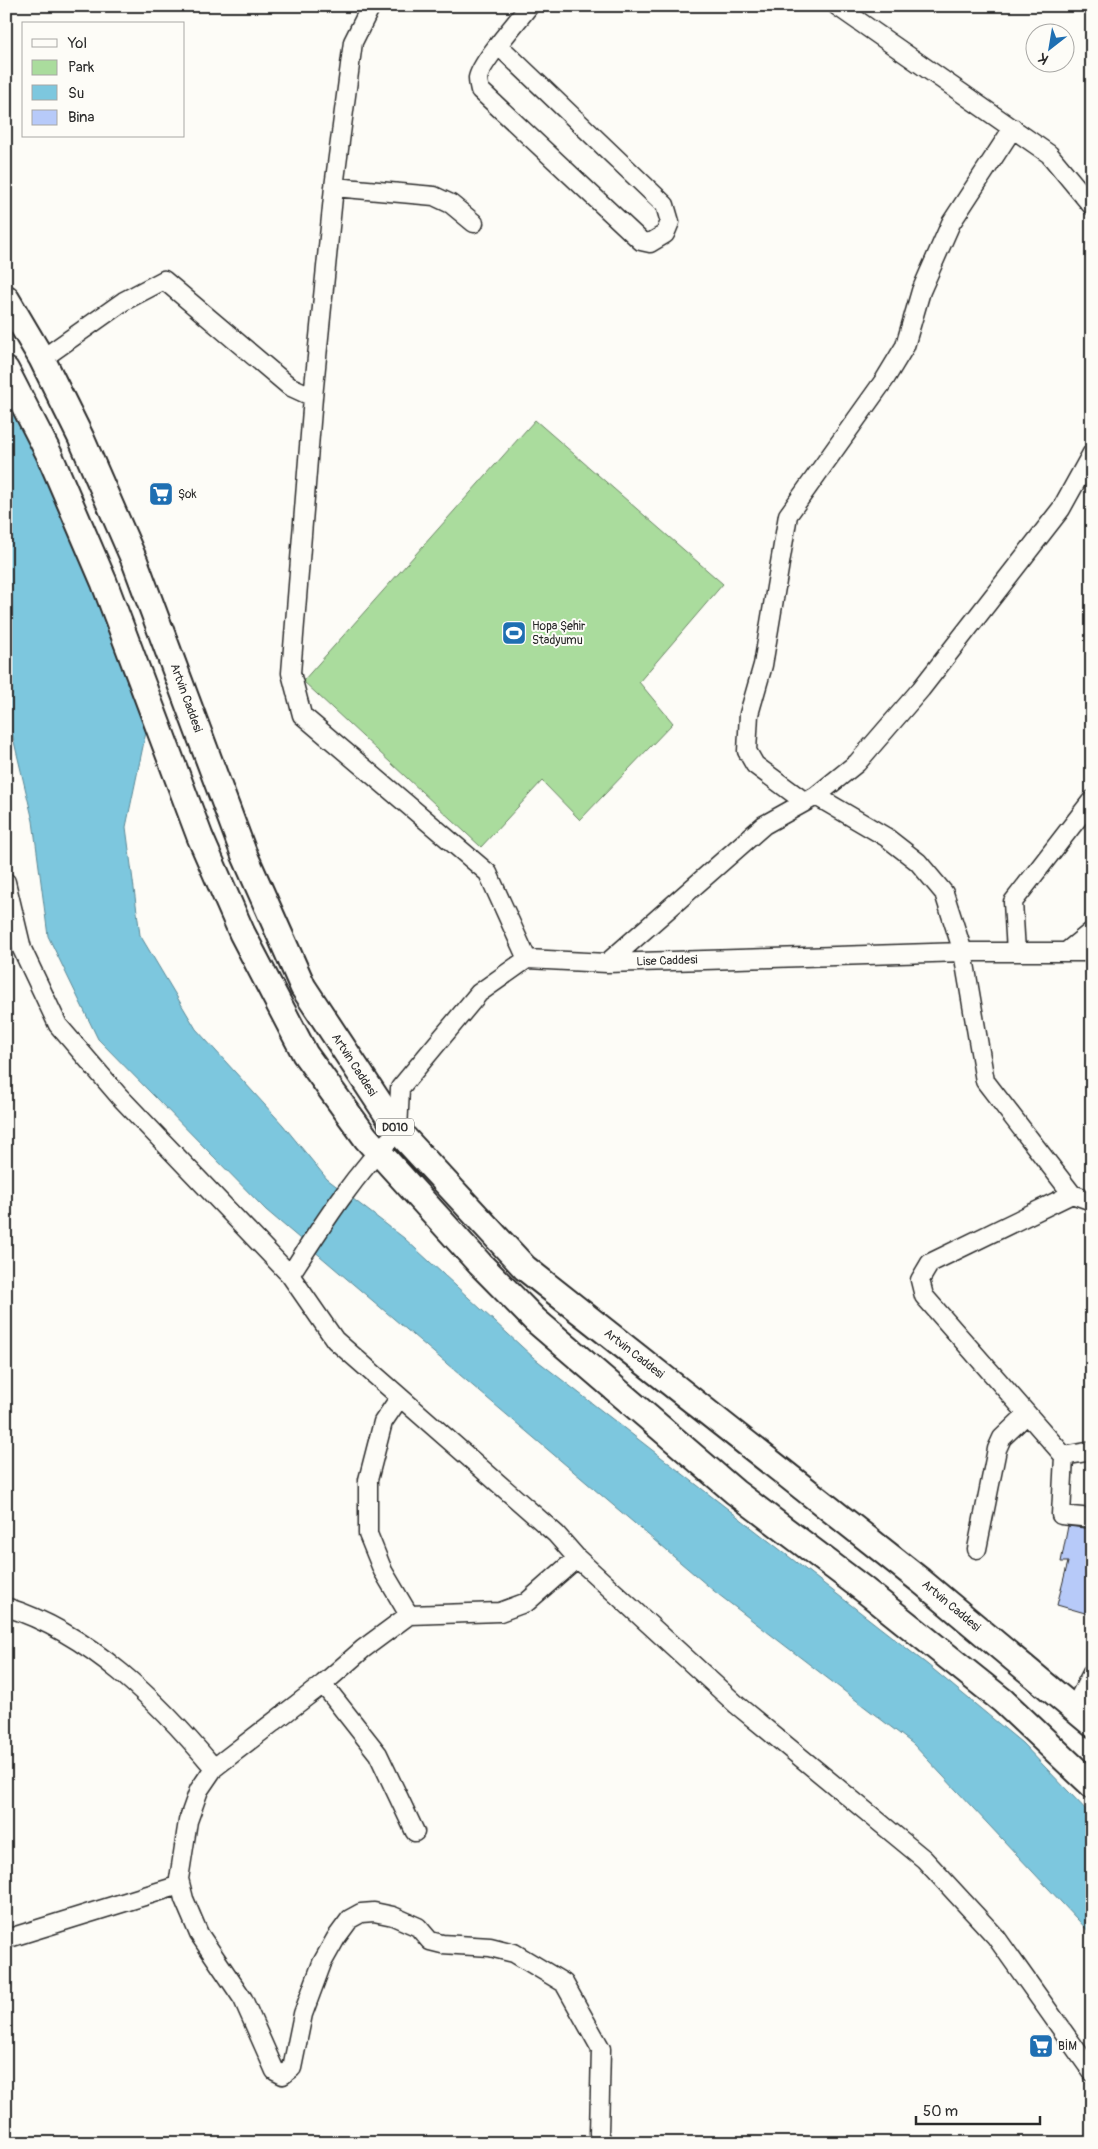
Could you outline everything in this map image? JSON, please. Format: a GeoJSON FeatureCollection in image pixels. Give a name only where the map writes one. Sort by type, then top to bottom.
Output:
{"type":"FeatureCollection","features":[{"type":"Feature","properties":{"kind":"highway","name":"Artvin Caddesi"},"geometry":{"type":"LineString","coordinates":[[6,298],[42,359],[81,438],[136,562],[244,854],[303,987],[398,1131],[525,1268],[921,1581],[1083,1716]]}},
{"type":"Feature","properties":{"kind":"highway","name":"D010"},"geometry":{"type":"LineString","coordinates":[[6,370],[49,454],[104,582],[200,837],[242,933],[305,1054],[378,1151],[480,1264],[535,1320],[735,1492],[862,1588],[1003,1701],[1092,1785]]}},
{"type":"Feature","properties":{"kind":"street"},"geometry":{"type":"LineString","coordinates":[[290,1275],[358,1176],[378,1151],[398,1131],[400,1088],[479,993],[527,959],[488,873],[302,715],[291,673],[313,397],[334,187],[353,42],[371,6]]}},
{"type":"Feature","properties":{"kind":"street"},"geometry":{"type":"LineString","coordinates":[[498,46],[665,205],[670,222],[665,234],[650,243],[641,241],[484,95],[478,85],[479,76],[498,46],[529,6]]}},
{"type":"Feature","properties":{"kind":"street"},"geometry":{"type":"LineString","coordinates":[[836,6],[1049,154],[1092,206]]}},
{"type":"Feature","properties":{"kind":"street"},"geometry":{"type":"LineString","coordinates":[[1013,128],[951,223],[922,291],[905,346],[885,379],[788,515],[763,665],[749,714],[746,752],[755,765],[811,799],[886,837],[918,862],[944,893],[963,952],[985,1081],[1072,1194],[1092,1201]]}},
{"type":"Feature","properties":{"kind":"street"},"geometry":{"type":"LineString","coordinates":[[334,187],[434,196],[450,204],[474,223]]}},
{"type":"Feature","properties":{"kind":"street"},"geometry":{"type":"LineString","coordinates":[[42,359],[124,301],[164,280],[289,386],[313,397]]}},
{"type":"Feature","properties":{"kind":"street"},"geometry":{"type":"LineString","coordinates":[[607,963],[764,825],[811,799],[857,763],[921,690],[1061,509],[1092,453]]}},
{"type":"Feature","properties":{"kind":"street"},"geometry":{"type":"LineString","coordinates":[[1016,952],[1013,902],[1092,800]]}},
{"type":"Feature","properties":{"kind":"street"},"geometry":{"type":"LineString","coordinates":[[6,882],[22,949],[58,1025],[120,1096],[290,1275],[335,1340],[556,1534],[578,1558],[737,1705],[924,1859],[996,1937],[1092,2072]]}},
{"type":"Feature","properties":{"kind":"street"},"geometry":{"type":"LineString","coordinates":[[1066,952],[1092,931]]}},
{"type":"Feature","properties":{"kind":"street","name":"Lise Caddesi"},"geometry":{"type":"LineString","coordinates":[[527,959],[607,963],[963,952],[1092,952]]}},
{"type":"Feature","properties":{"kind":"street"},"geometry":{"type":"LineString","coordinates":[[1072,1194],[930,1263],[920,1280],[924,1296],[1064,1456],[1061,1515],[1092,1518]]}},
{"type":"Feature","properties":{"kind":"street"},"geometry":{"type":"LineString","coordinates":[[400,1397],[383,1422],[368,1480],[368,1534],[383,1571],[409,1615]]}},
{"type":"Feature","properties":{"kind":"street"},"geometry":{"type":"LineString","coordinates":[[977,1549],[997,1449],[1002,1438],[1027,1414]]}},
{"type":"Feature","properties":{"kind":"street"},"geometry":{"type":"LineString","coordinates":[[1064,1456],[1092,1451]]}},
{"type":"Feature","properties":{"kind":"street"},"geometry":{"type":"LineString","coordinates":[[578,1558],[527,1602],[500,1612],[409,1615],[363,1649],[323,1684],[214,1768],[198,1790],[188,1821],[179,1879],[199,1934],[243,1999],[275,2071],[283,2075],[292,2068],[303,2014],[322,1963],[350,1918],[361,1913],[374,1912],[393,1916],[418,1927],[430,1940],[442,1944],[490,1947],[514,1953],[564,1983],[602,2049],[599,2133],[602,2143]]}},
{"type":"Feature","properties":{"kind":"street"},"geometry":{"type":"LineString","coordinates":[[6,1607],[34,1616],[93,1651],[152,1700],[214,1768]]}},
{"type":"Feature","properties":{"kind":"street"},"geometry":{"type":"LineString","coordinates":[[1083,1716],[1092,1673]]}},
{"type":"Feature","properties":{"kind":"street"},"geometry":{"type":"LineString","coordinates":[[323,1684],[378,1754],[415,1832]]}},
{"type":"Feature","properties":{"kind":"street"},"geometry":{"type":"LineString","coordinates":[[6,1938],[180,1885]]}},
{"type":"Feature","properties":{"kind":"green space","name":"Hopa Şehir Stadyumu"},"geometry":{"type":"Polygon","coordinates":[[[535,420],[723,584],[639,682],[673,723],[580,820],[542,781],[481,847],[303,681],[535,420]]]}},
{"type":"Feature","properties":{"kind":"water"},"geometry":{"type":"Polygon","coordinates":[[[6,377],[77,540],[146,732],[126,827],[140,935],[196,1029],[283,1125],[327,1179],[404,1238],[534,1358],[928,1665],[1022,1743],[1092,1816],[1092,1935],[913,1744],[714,1591],[266,1210],[98,1039],[48,936],[33,821],[6,708],[6,377]]]}},
{"type":"Feature","properties":{"kind":"building"},"geometry":{"type":"Polygon","coordinates":[[[1068,1526],[1092,1529],[1092,1615],[1057,1605],[1068,1562],[1061,1562],[1068,1526]]]}},
{"type":"Feature","properties":{"kind":"place","name":"Şok"},"geometry":{"type":"Point","coordinates":[161,494]}},
{"type":"Feature","properties":{"kind":"place","name":"Hopa Şehir Stadyumu"},"geometry":{"type":"Point","coordinates":[514,633]}},
{"type":"Feature","properties":{"kind":"place","name":"BİM"},"geometry":{"type":"Point","coordinates":[1041,2046]}}]}
